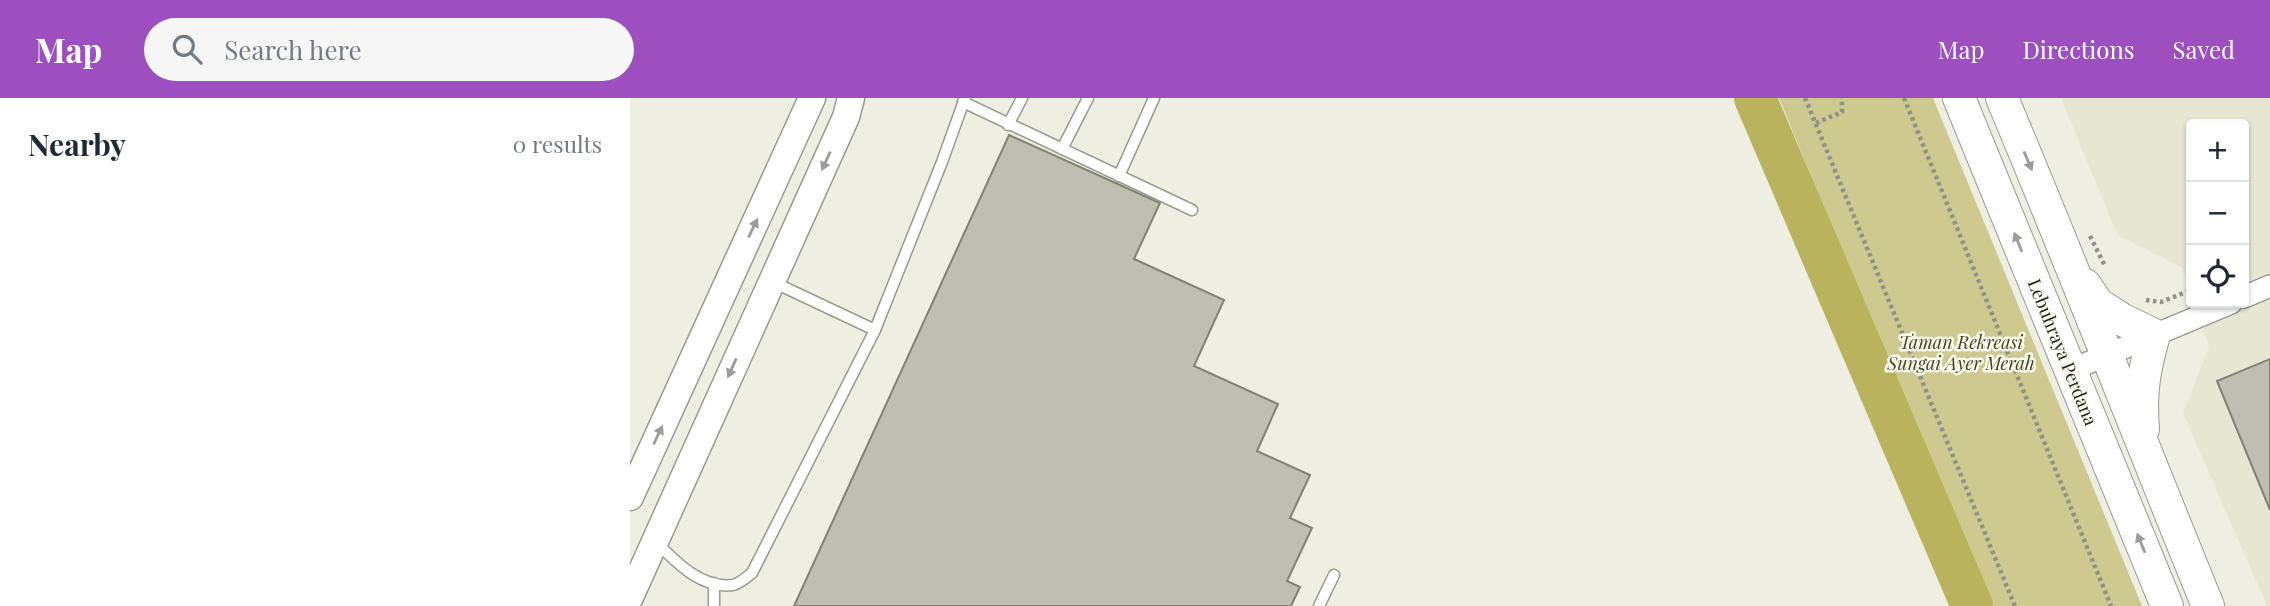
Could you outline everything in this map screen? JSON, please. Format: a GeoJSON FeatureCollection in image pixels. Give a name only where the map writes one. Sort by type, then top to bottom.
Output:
{"type":"FeatureCollection","features":[{"type":"Feature","properties":{"kind":"main road","name":"Lebuhraya Perdana"},"geometry":{"type":"LineString","coordinates":[[1959,98],[2167,606]]}},
{"type":"Feature","properties":{"kind":"main road"},"geometry":{"type":"LineString","coordinates":[[2002,98],[2208,606]]}},
{"type":"Feature","properties":{"kind":"main road"},"geometry":{"type":"LineString","coordinates":[[2074,270],[2098,304],[2154,335],[2144,369],[2141,403],[2145,450]]}},
{"type":"Feature","properties":{"kind":"street"},"geometry":{"type":"LineString","coordinates":[[630,497],[812,98]]}},
{"type":"Feature","properties":{"kind":"street"},"geometry":{"type":"LineString","coordinates":[[630,597],[846,117],[851,98]]}},
{"type":"Feature","properties":{"kind":"street"},"geometry":{"type":"LineString","coordinates":[[2249,295],[2270,286]]}},
{"type":"Feature","properties":{"kind":"street"},"geometry":{"type":"LineString","coordinates":[[2071,370],[2219,308]]}},
{"type":"Feature","properties":{"kind":"lane"},"geometry":{"type":"LineString","coordinates":[[1009,125],[1022,98]]}},
{"type":"Feature","properties":{"kind":"lane"},"geometry":{"type":"LineString","coordinates":[[1062,149],[1088,98]]}},
{"type":"Feature","properties":{"kind":"lane"},"geometry":{"type":"LineString","coordinates":[[1119,176],[1154,98]]}},
{"type":"Feature","properties":{"kind":"lane"},"geometry":{"type":"LineString","coordinates":[[656,541],[684,569],[714,583],[735,585],[752,573],[874,330],[943,162],[964,100],[1009,125],[1192,210]]}},
{"type":"Feature","properties":{"kind":"lane"},"geometry":{"type":"LineString","coordinates":[[771,280],[874,330]]}},
{"type":"Feature","properties":{"kind":"lane"},"geometry":{"type":"LineString","coordinates":[[1319,606],[1334,575]]}},
{"type":"Feature","properties":{"kind":"lane"},"geometry":{"type":"LineString","coordinates":[[714,583],[714,606]]}},
{"type":"Feature","properties":{"kind":"path"},"geometry":{"type":"LineString","coordinates":[[1805,98],[2015,606]]}},
{"type":"Feature","properties":{"kind":"path"},"geometry":{"type":"LineString","coordinates":[[1816,123],[1842,112],[1842,98]]}},
{"type":"Feature","properties":{"kind":"path"},"geometry":{"type":"LineString","coordinates":[[1904,98],[2111,606]]}},
{"type":"Feature","properties":{"kind":"path"},"geometry":{"type":"LineString","coordinates":[[2089,234],[2106,270]]}},
{"type":"Feature","properties":{"kind":"path"},"geometry":{"type":"LineString","coordinates":[[2141,299],[2161,302],[2186,292]]}},
{"type":"Feature","properties":{"kind":"shaded area"},"geometry":{"type":"Polygon","coordinates":[[[2061,98],[2270,98],[2270,606],[2267,606],[2183,413],[2209,347],[2196,308],[2249,308],[2249,119],[2186,119],[2186,277],[2183,268],[2118,236],[2061,98]]]}},
{"type":"Feature","properties":{"kind":"green space","name":"Taman Rekreasi Sungai Ayer Merah"},"geometry":{"type":"Polygon","coordinates":[[[1779,98],[1933,98],[2142,606],[1988,606],[1779,98]]]}},
{"type":"Feature","properties":{"kind":"building"},"geometry":{"type":"Polygon","coordinates":[[[1009,135],[1160,203],[1134,259],[1224,300],[1194,366],[1278,404],[1257,451],[1310,475],[1290,518],[1312,528],[1287,581],[1300,587],[1291,606],[794,606],[1009,135]]]}},
{"type":"Feature","properties":{"kind":"building"},"geometry":{"type":"Polygon","coordinates":[[[2270,359],[2270,510],[2217,381],[2270,359]]]}},
{"type":"Feature","properties":{"kind":"waterway"},"geometry":{"type":"LineString","coordinates":[[1755,98],[1972,606]]}}]}
